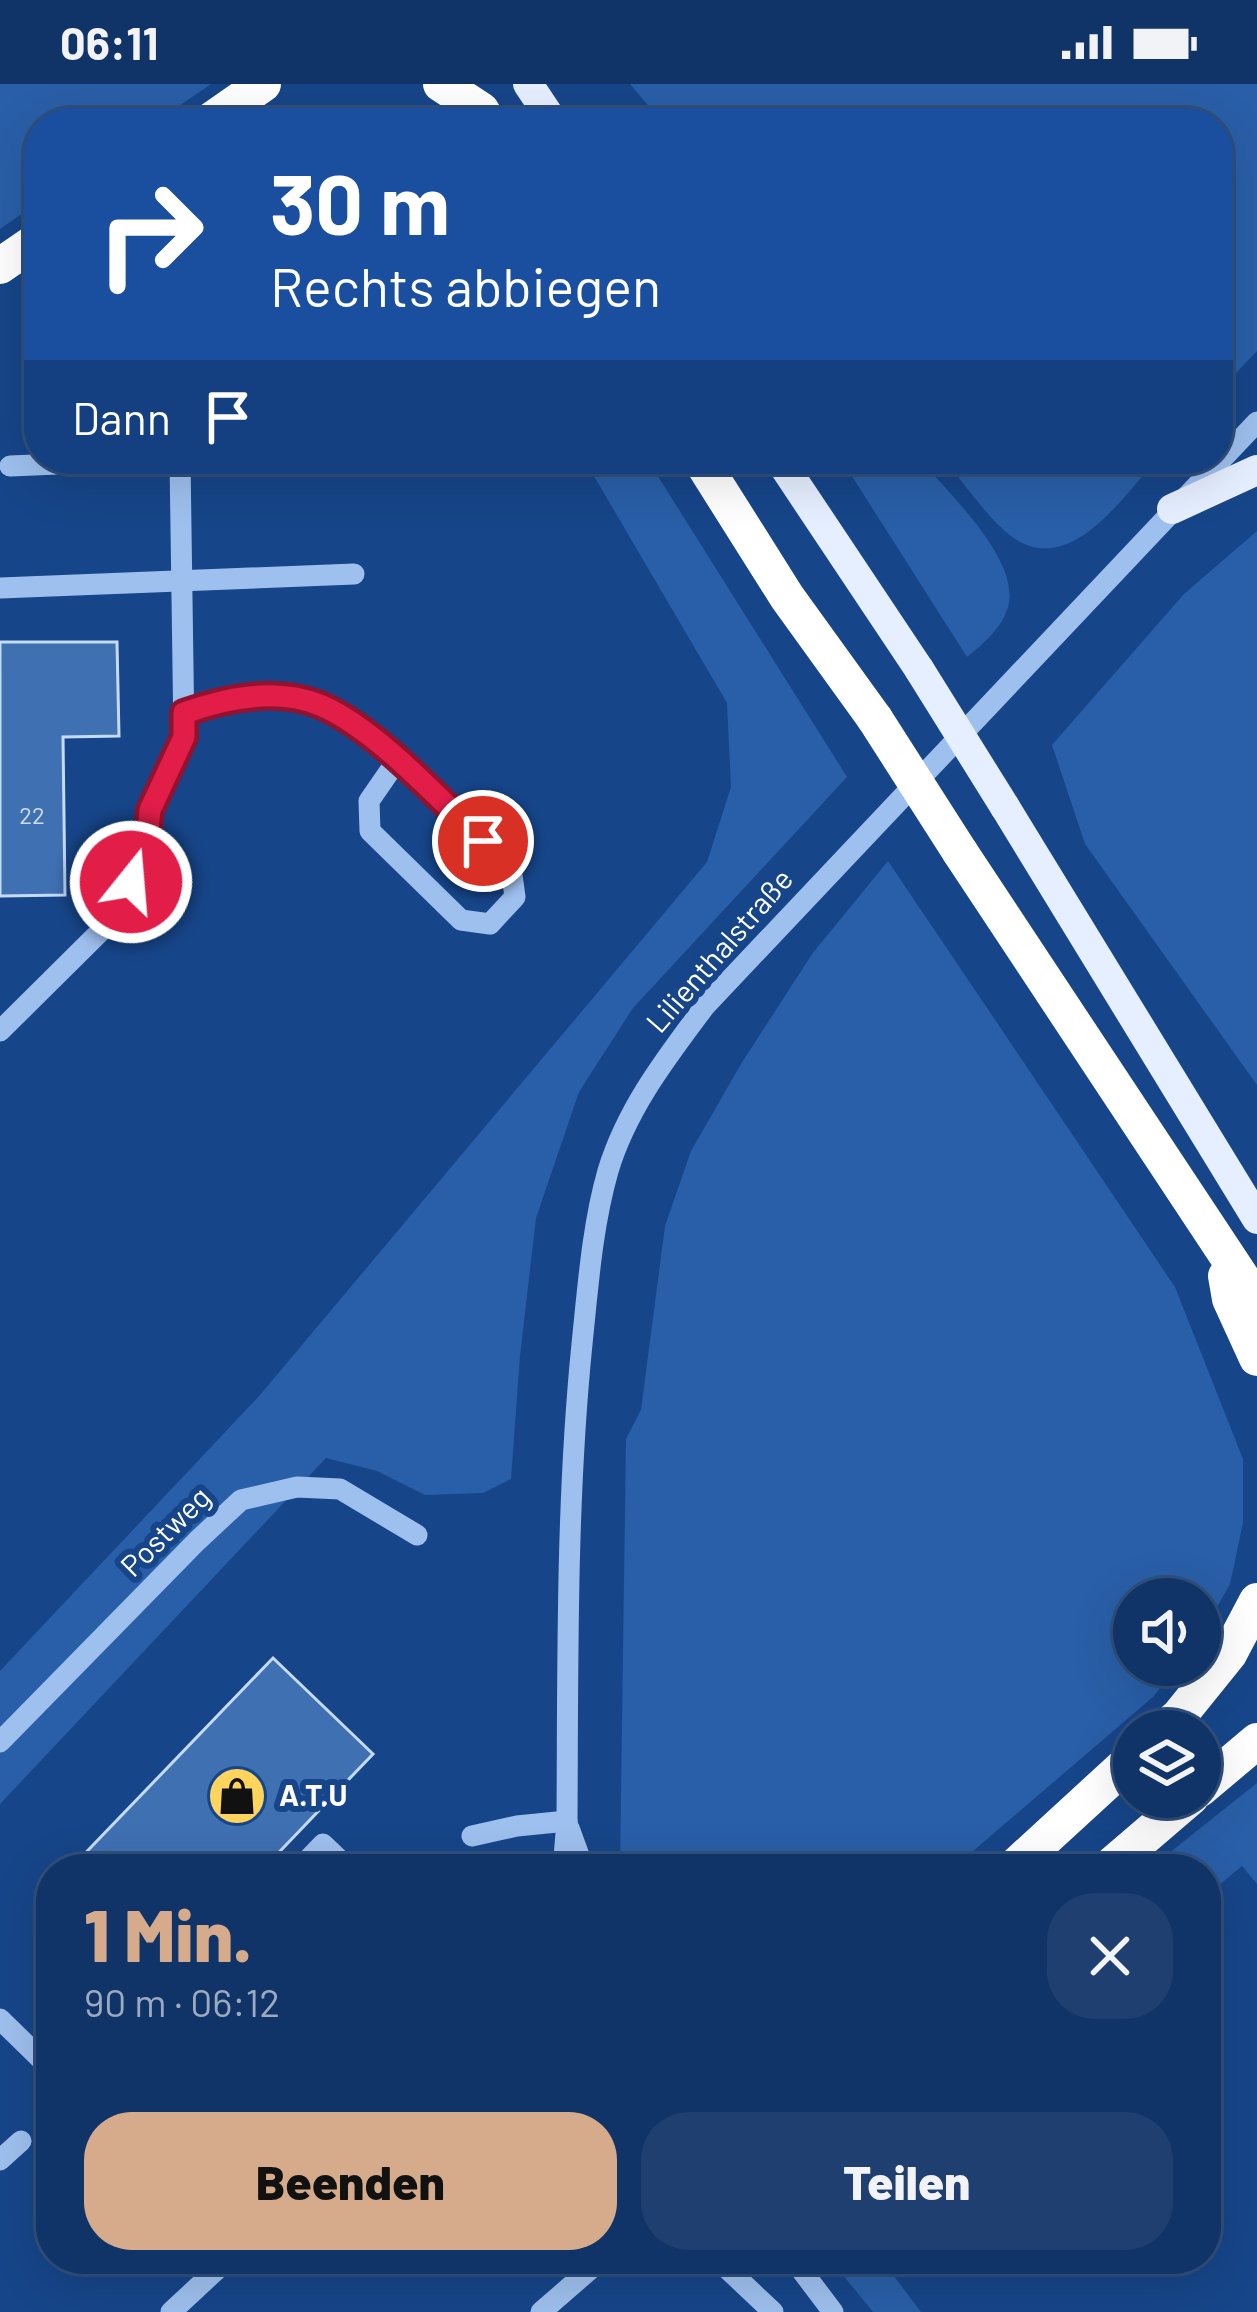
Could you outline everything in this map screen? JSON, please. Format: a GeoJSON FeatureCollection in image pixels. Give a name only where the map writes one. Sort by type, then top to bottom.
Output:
{"type":"FeatureCollection","features":[{"type":"Feature","properties":{"kind":"highway"},"geometry":{"type":"LineString","coordinates":[[229,108],[263,84]]}},
{"type":"Feature","properties":{"kind":"highway"},"geometry":{"type":"LineString","coordinates":[[441,84],[479,106]]}},
{"type":"Feature","properties":{"kind":"highway"},"geometry":{"type":"LineString","coordinates":[[710,474],[1257,1301]]}},
{"type":"Feature","properties":{"kind":"highway"},"geometry":{"type":"LineString","coordinates":[[1220,1243],[1230,1299],[1257,1358]]}},
{"type":"Feature","properties":{"kind":"highway"},"geometry":{"type":"LineString","coordinates":[[1183,1710],[1229,1654],[1257,1601]]}},
{"type":"Feature","properties":{"kind":"highway"},"geometry":{"type":"LineString","coordinates":[[1221,1771],[1257,1741]]}},
{"type":"Feature","properties":{"kind":"highway"},"geometry":{"type":"LineString","coordinates":[[1028,1854],[1113,1776]]}},
{"type":"Feature","properties":{"kind":"highway"},"geometry":{"type":"LineString","coordinates":[[1125,1854],[1167,1818]]}},
{"type":"Feature","properties":{"kind":"main road"},"geometry":{"type":"LineString","coordinates":[[1172,509],[1257,470]]}},
{"type":"Feature","properties":{"kind":"main road"},"geometry":{"type":"LineString","coordinates":[[789,474],[919,669],[1257,1220]]}},
{"type":"Feature","properties":{"kind":"street","name":"Lilienthalstraße"},"geometry":{"type":"LineString","coordinates":[[1233,447],[1257,422]]}},
{"type":"Feature","properties":{"kind":"street"},"geometry":{"type":"LineString","coordinates":[[10,466],[24,465]]}},
{"type":"Feature","properties":{"kind":"street"},"geometry":{"type":"LineString","coordinates":[[0,1031],[116,916],[146,849],[150,810],[184,737],[180,474]]}},
{"type":"Feature","properties":{"kind":"street","name":"Lilienthalstraße"},"geometry":{"type":"LineString","coordinates":[[564,1854],[569,1532],[590,1264],[609,1170],[646,1084],[705,1006],[1206,474]]}},
{"type":"Feature","properties":{"kind":"street"},"geometry":{"type":"LineString","coordinates":[[0,588],[354,574]]}},
{"type":"Feature","properties":{"kind":"street"},"geometry":{"type":"LineString","coordinates":[[184,713],[224,699],[268,697],[320,705],[353,726],[398,759],[511,868],[515,897],[490,924],[461,920],[370,831],[369,801],[398,759]]}},
{"type":"Feature","properties":{"kind":"street","name":"Postweg"},"geometry":{"type":"LineString","coordinates":[[0,1742],[241,1500],[297,1487],[340,1490],[417,1535]]}},
{"type":"Feature","properties":{"kind":"street","name":"Lilienthalstraße"},"geometry":{"type":"LineString","coordinates":[[567,1821],[579,1854]]}},
{"type":"Feature","properties":{"kind":"street"},"geometry":{"type":"LineString","coordinates":[[472,1835],[567,1821]]}},
{"type":"Feature","properties":{"kind":"street"},"geometry":{"type":"LineString","coordinates":[[0,2020],[36,2055]]}},
{"type":"Feature","properties":{"kind":"street"},"geometry":{"type":"LineString","coordinates":[[0,2160],[21,2141]]}},
{"type":"Feature","properties":{"kind":"street"},"geometry":{"type":"LineString","coordinates":[[171,2312],[212,2274]]}},
{"type":"Feature","properties":{"kind":"street"},"geometry":{"type":"LineString","coordinates":[[541,2312],[585,2274]]}},
{"type":"Feature","properties":{"kind":"street"},"geometry":{"type":"LineString","coordinates":[[733,2274],[773,2312]]}},
{"type":"Feature","properties":{"kind":"street"},"geometry":{"type":"LineString","coordinates":[[804,2274],[833,2312]]}},
{"type":"Feature","properties":{"kind":"shaded area"},"geometry":{"type":"Polygon","coordinates":[[[0,84],[211,84],[176,108],[24,108],[24,212],[0,229],[0,84]]]}},
{"type":"Feature","properties":{"kind":"shaded area"},"geometry":{"type":"Polygon","coordinates":[[[630,84],[1257,84],[1257,351],[1233,376],[1233,108],[650,108],[630,84]]]}},
{"type":"Feature","properties":{"kind":"shaded area"},"geometry":{"type":"Polygon","coordinates":[[[593,474],[656,474],[847,777],[633,1008],[579,1092],[536,1218],[511,1479],[483,1493],[425,1495],[377,1471],[326,1458],[0,1804],[0,1671],[260,1395],[707,862],[731,787],[727,703],[593,474]]]}},
{"type":"Feature","properties":{"kind":"shaded area"},"geometry":{"type":"Polygon","coordinates":[[[851,474],[933,474],[993,548],[1004,569],[1008,607],[997,628],[967,657],[851,474]]]}},
{"type":"Feature","properties":{"kind":"shaded area"},"geometry":{"type":"Polygon","coordinates":[[[956,474],[1144,474],[1091,530],[1050,548],[1028,545],[1006,532],[956,474]]]}},
{"type":"Feature","properties":{"kind":"shaded area"},"geometry":{"type":"Polygon","coordinates":[[[1257,531],[1257,1085],[1085,844],[1052,745],[1184,594],[1257,531]]]}},
{"type":"Feature","properties":{"kind":"shaded area"},"geometry":{"type":"Polygon","coordinates":[[[888,861],[1175,1287],[1243,1459],[1243,1523],[1230,1584],[1221,1600],[1221,1578],[1113,1578],[1113,1686],[1162,1686],[1138,1710],[1113,1710],[1113,1731],[970,1854],[620,1854],[626,1439],[641,1410],[665,1226],[691,1151],[812,954],[888,861]]]}},
{"type":"Feature","properties":{"kind":"shaded area"},"geometry":{"type":"Polygon","coordinates":[[[1257,1783],[1257,1884],[1242,1866],[1221,1884],[1221,1854],[1168,1854],[1213,1818],[1221,1818],[1221,1812],[1257,1783]]]}},
{"type":"Feature","properties":{"kind":"shaded area"},"geometry":{"type":"Polygon","coordinates":[[[842,2274],[892,2274],[921,2312],[873,2312],[842,2274]]]}},
{"type":"Feature","properties":{"kind":"building"},"geometry":{"type":"Polygon","coordinates":[[[0,642],[117,642],[119,736],[63,737],[65,895],[0,896],[0,642]]]}},
{"type":"Feature","properties":{"kind":"building","name":"A.T.U"},"geometry":{"type":"Polygon","coordinates":[[[273,1658],[373,1754],[277,1854],[84,1854],[273,1658]]]}},
{"type":"Feature","properties":{"kind":"place","name":"A.T.U"},"geometry":{"type":"Point","coordinates":[237,1796]}},
{"type":"Feature","properties":{"kind":"route"},"geometry":{"type":"LineString","coordinates":[[131,882],[146,849],[150,810],[184,737],[184,713],[224,699],[268,697],[320,705],[398,759],[483,841]]}}]}
